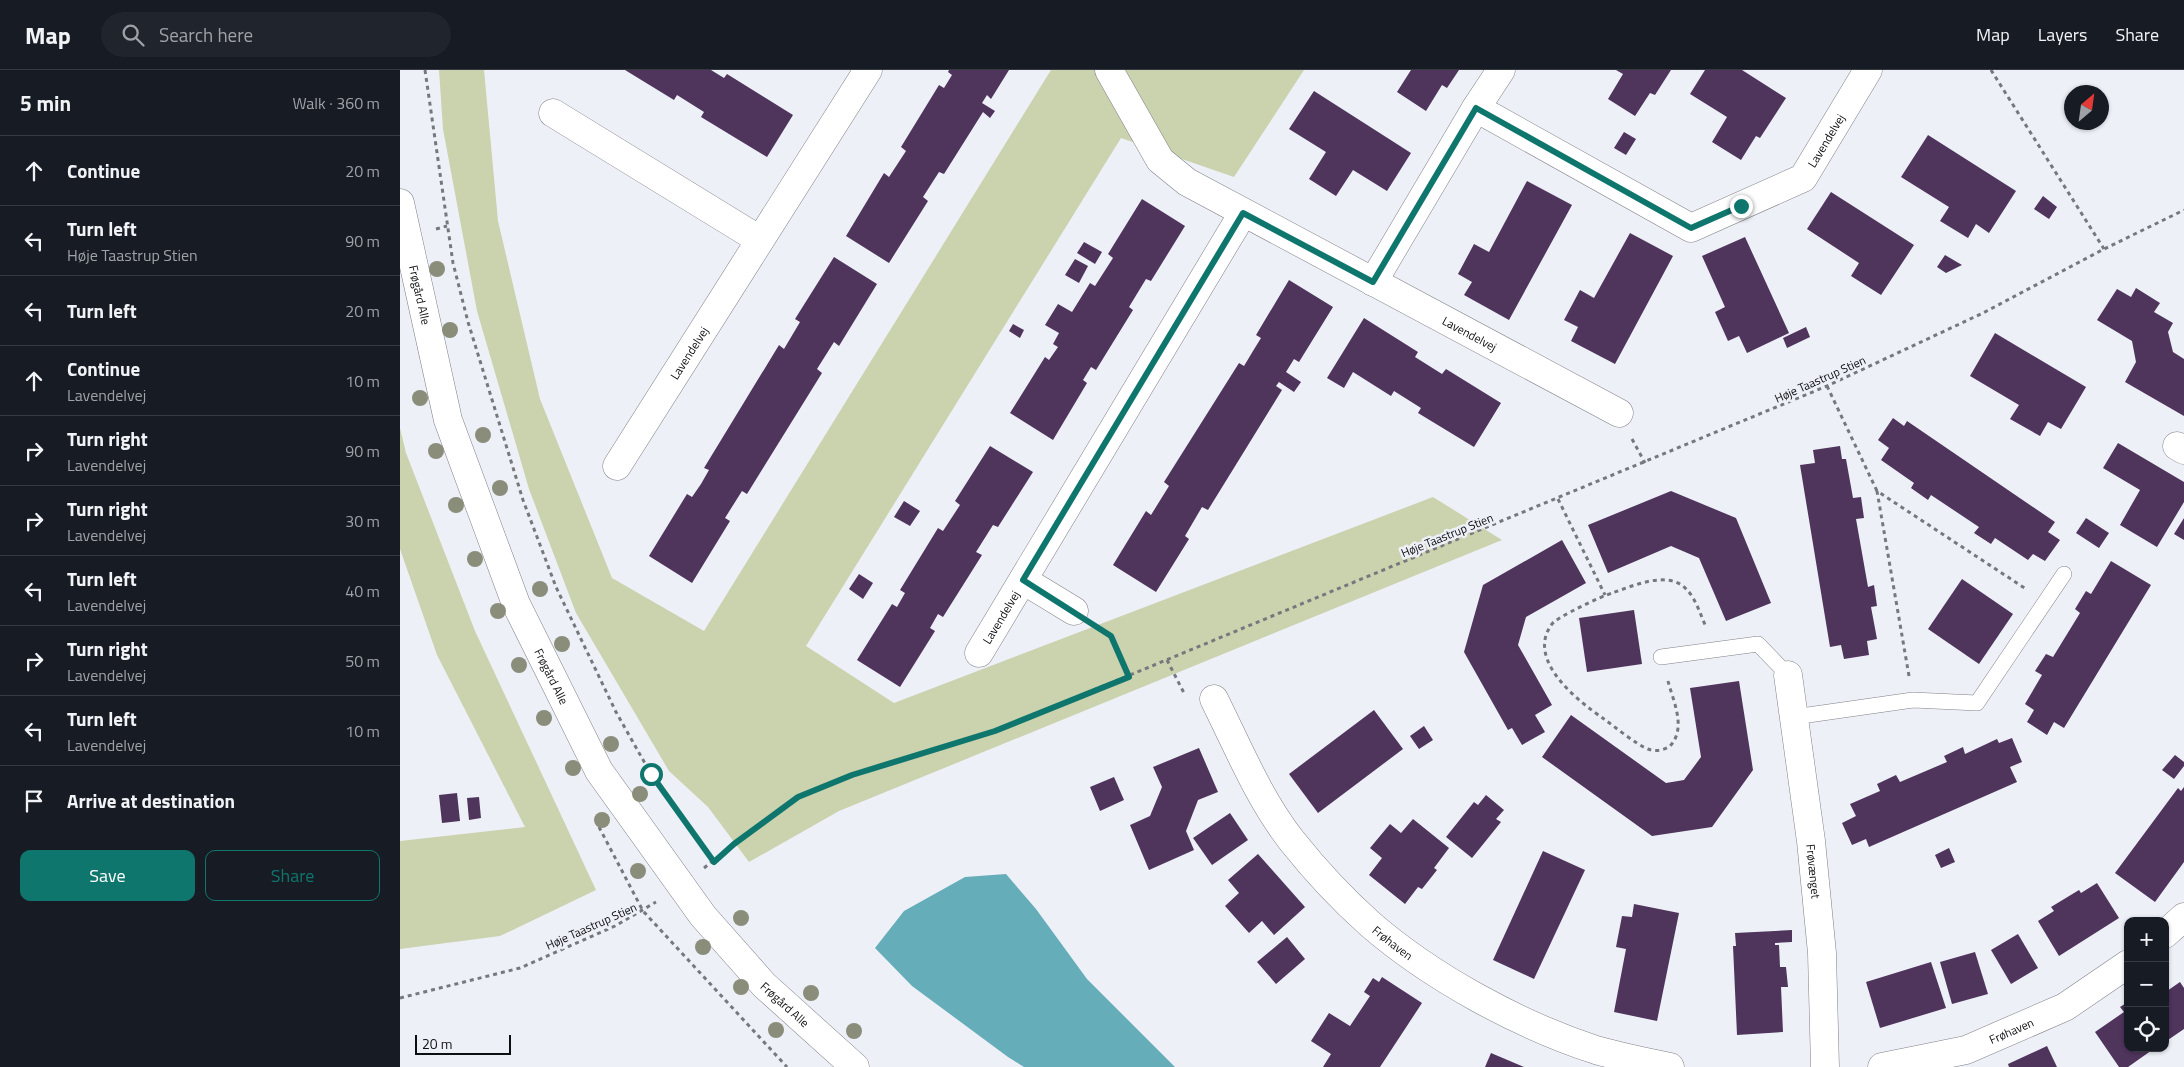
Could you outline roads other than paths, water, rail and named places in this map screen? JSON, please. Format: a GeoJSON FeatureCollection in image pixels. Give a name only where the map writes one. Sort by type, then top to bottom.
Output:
{"type":"FeatureCollection","features":[{"type":"Feature","properties":{"kind":"street","name":"Lavendelvej"},"geometry":{"type":"LineString","coordinates":[[617,466],[868,70]]}},
{"type":"Feature","properties":{"kind":"street","name":"Lavendelvej"},"geometry":{"type":"LineString","coordinates":[[1109,70],[1160,160],[1187,182],[1619,413]]}},
{"type":"Feature","properties":{"kind":"street"},"geometry":{"type":"LineString","coordinates":[[1373,282],[1500,70]]}},
{"type":"Feature","properties":{"kind":"street","name":"Lavendelvej"},"geometry":{"type":"LineString","coordinates":[[1476,108],[1691,228],[1803,178],[1868,70]]}},
{"type":"Feature","properties":{"kind":"street"},"geometry":{"type":"LineString","coordinates":[[553,113],[760,240]]}},
{"type":"Feature","properties":{"kind":"street","name":"Frøgård Alle"},"geometry":{"type":"LineString","coordinates":[[400,203],[403,237],[448,420],[516,604],[599,771],[703,916],[764,985],[855,1067]]}},
{"type":"Feature","properties":{"kind":"street","name":"Lavendelvej"},"geometry":{"type":"LineString","coordinates":[[979,653],[1243,213]]}},
{"type":"Feature","properties":{"kind":"street","name":"Lavendelvej"},"geometry":{"type":"LineString","coordinates":[[1023,580],[1074,611]]}},
{"type":"Feature","properties":{"kind":"street","name":"Frøvænget"},"geometry":{"type":"LineString","coordinates":[[1788,675],[1811,841],[1822,953],[1824,1067]]}},
{"type":"Feature","properties":{"kind":"street","name":"Frøhaven"},"geometry":{"type":"LineString","coordinates":[[1214,699],[1263,798],[1292,840],[1369,924],[1432,969],[1485,1002],[1531,1024],[1596,1050],[1670,1067]]}},
{"type":"Feature","properties":{"kind":"street"},"geometry":{"type":"LineString","coordinates":[[2169,931],[2184,918]]}},
{"type":"Feature","properties":{"kind":"street","name":"Frøhaven"},"geometry":{"type":"LineString","coordinates":[[1882,1067],[1931,1058],[1973,1047],[2065,1007],[2124,967]]}},
{"type":"Feature","properties":{"kind":"lane"},"geometry":{"type":"LineString","coordinates":[[1794,717],[1913,700],[1977,703],[2064,574]]}},
{"type":"Feature","properties":{"kind":"lane"},"geometry":{"type":"LineString","coordinates":[[1661,657],[1758,644],[1788,675]]}},
{"type":"Feature","properties":{"kind":"water"},"geometry":{"type":"Polygon","coordinates":[[[1006,874],[1036,909],[1087,979],[1175,1067],[1024,1067],[912,986],[875,948],[904,911],[965,877],[1006,874]]]}}]}
